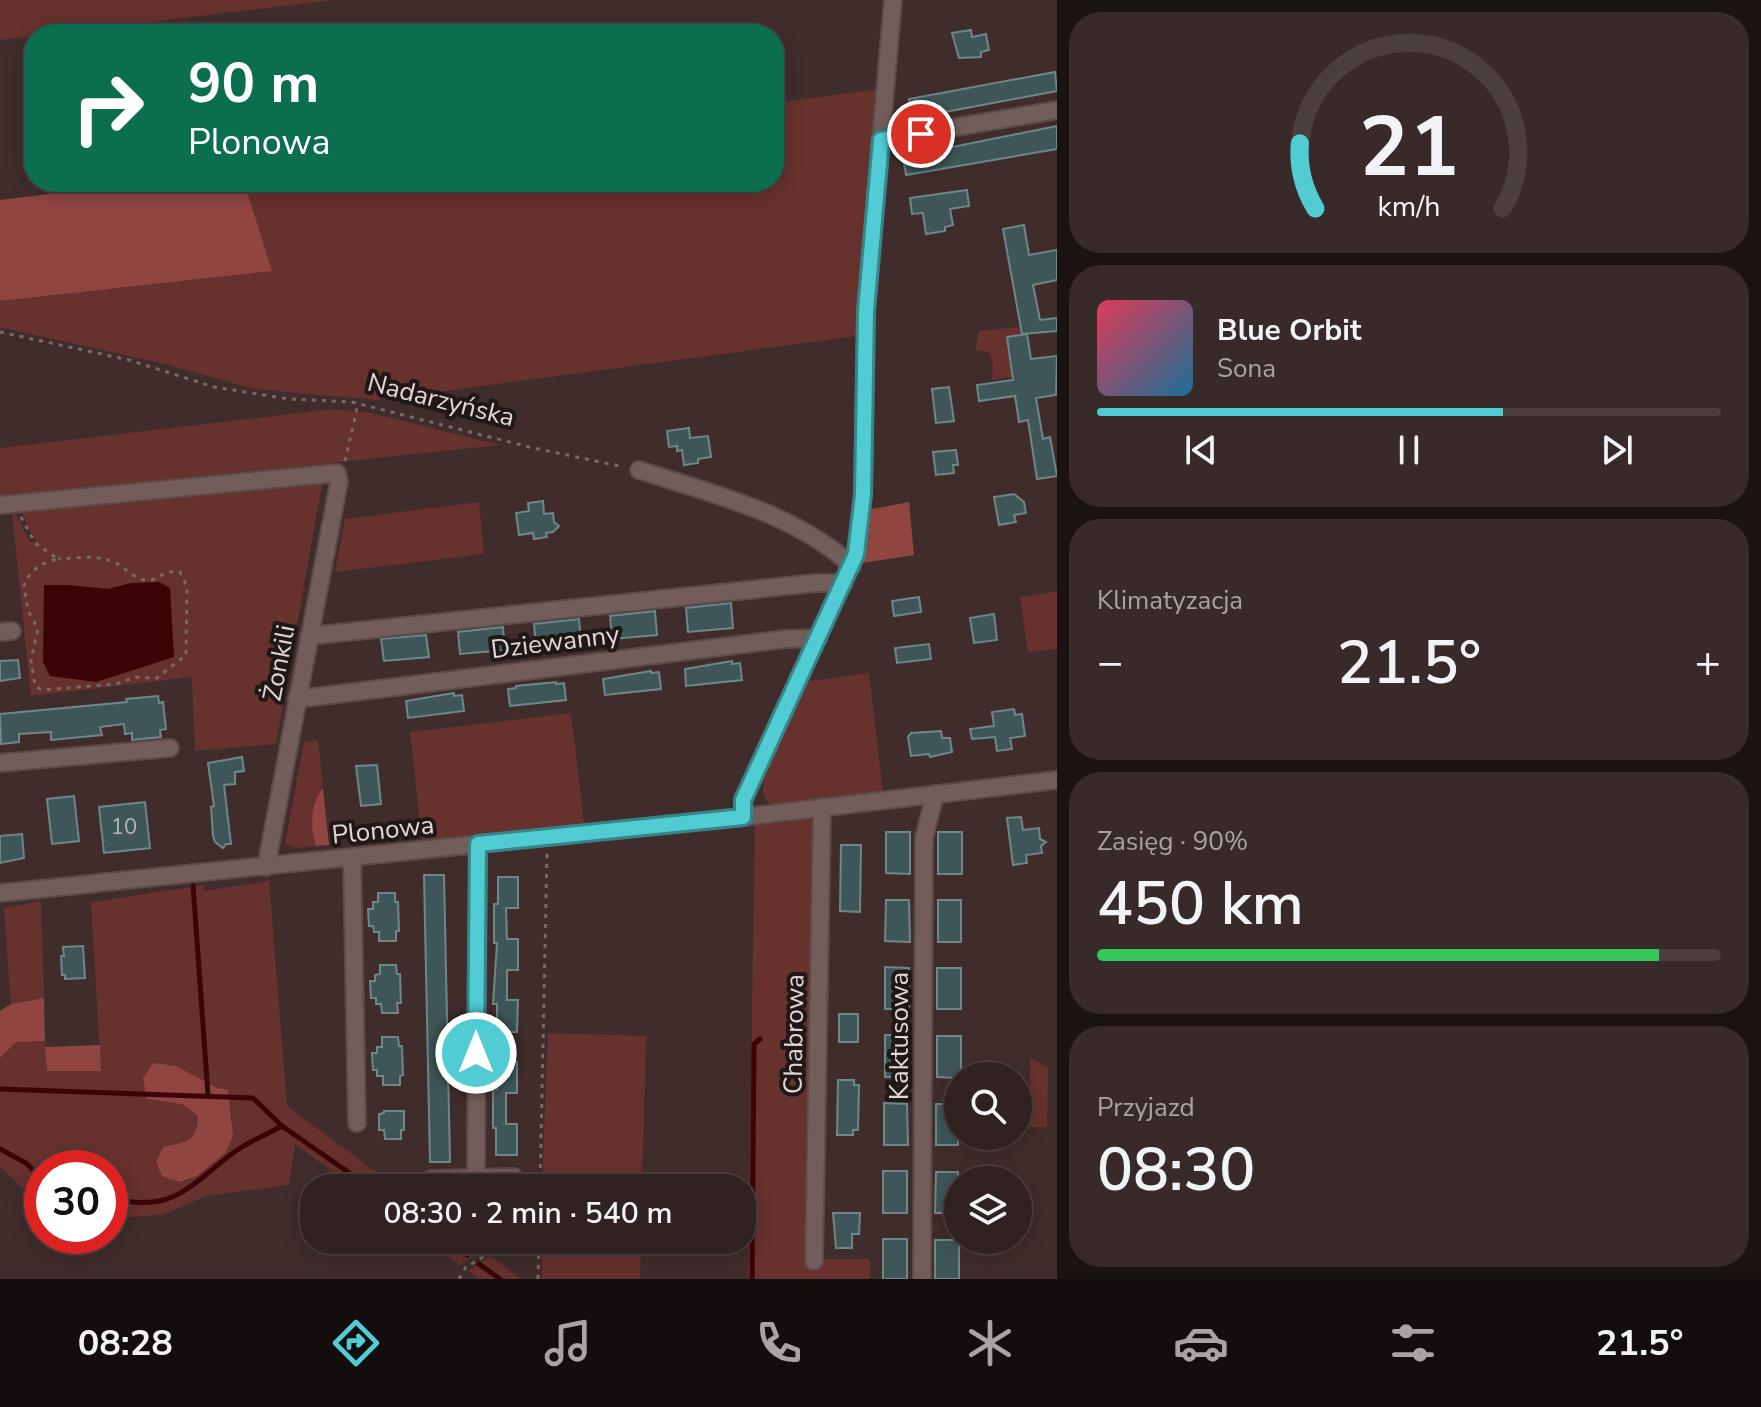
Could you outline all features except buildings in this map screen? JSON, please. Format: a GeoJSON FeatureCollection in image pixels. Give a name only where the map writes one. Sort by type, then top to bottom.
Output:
{"type":"FeatureCollection","features":[{"type":"Feature","properties":{"kind":"street"},"geometry":{"type":"LineString","coordinates":[[743,817],[743,800],[852,566],[862,518],[866,311],[893,0]]}},
{"type":"Feature","properties":{"kind":"street"},"geometry":{"type":"LineString","coordinates":[[881,140],[1057,110]]}},
{"type":"Feature","properties":{"kind":"street"},"geometry":{"type":"LineString","coordinates":[[639,470],[780,518],[821,539],[852,566]]}},
{"type":"Feature","properties":{"kind":"street"},"geometry":{"type":"LineString","coordinates":[[0,505],[336,473]]}},
{"type":"Feature","properties":{"kind":"street","name":"Żonkili"},"geometry":{"type":"LineString","coordinates":[[266,867],[336,473]]}},
{"type":"Feature","properties":{"kind":"street"},"geometry":{"type":"LineString","coordinates":[[309,636],[815,583],[844,583]]}},
{"type":"Feature","properties":{"kind":"street","name":"Dziewanny"},"geometry":{"type":"LineString","coordinates":[[297,699],[770,641],[818,638]]}},
{"type":"Feature","properties":{"kind":"street"},"geometry":{"type":"LineString","coordinates":[[0,763],[170,748]]}},
{"type":"Feature","properties":{"kind":"street","name":"Plonowa"},"geometry":{"type":"LineString","coordinates":[[0,893],[743,817],[1057,780]]}},
{"type":"Feature","properties":{"kind":"street","name":"Kaktusowa"},"geometry":{"type":"LineString","coordinates":[[922,1279],[924,838],[935,794]]}},
{"type":"Feature","properties":{"kind":"street","name":"Chabrowa"},"geometry":{"type":"LineString","coordinates":[[814,1261],[822,807]]}},
{"type":"Feature","properties":{"kind":"street"},"geometry":{"type":"LineString","coordinates":[[476,1174],[478,844]]}},
{"type":"Feature","properties":{"kind":"street"},"geometry":{"type":"LineString","coordinates":[[352,858],[357,1123]]}},
{"type":"Feature","properties":{"kind":"path","name":"Nadarzyńska"},"geometry":{"type":"LineString","coordinates":[[0,332],[129,360],[214,387],[289,399],[358,404],[529,447],[639,470]]}},
{"type":"Feature","properties":{"kind":"path"},"geometry":{"type":"LineString","coordinates":[[336,473],[351,441],[358,404]]}},
{"type":"Feature","properties":{"kind":"path"},"geometry":{"type":"LineString","coordinates":[[17,503],[29,536],[58,559],[100,557],[149,580],[171,571],[180,572],[187,587],[186,655],[157,678],[136,677],[116,684],[42,690],[35,686],[31,660],[38,629],[28,611],[24,586],[34,570],[47,561],[58,559]]}},
{"type":"Feature","properties":{"kind":"path"},"geometry":{"type":"LineString","coordinates":[[540,1174],[548,836]]}},
{"type":"Feature","properties":{"kind":"path"},"geometry":{"type":"LineString","coordinates":[[459,1279],[466,1267],[488,1254]]}},
{"type":"Feature","properties":{"kind":"path"},"geometry":{"type":"LineString","coordinates":[[538,1279],[539,1254]]}},
{"type":"Feature","properties":{"kind":"shaded area"},"geometry":{"type":"Polygon","coordinates":[[[0,0],[333,0],[133,24],[24,24],[24,37],[0,40],[0,0]]]}},
{"type":"Feature","properties":{"kind":"shaded area"},"geometry":{"type":"Polygon","coordinates":[[[881,89],[857,336],[377,400],[254,389],[169,365],[0,327],[0,301],[271,271],[247,192],[784,192],[784,102],[881,89]]]}},
{"type":"Feature","properties":{"kind":"shaded area"},"geometry":{"type":"Polygon","coordinates":[[[65,192],[247,192],[272,271],[0,301],[0,200],[65,192]]]}},
{"type":"Feature","properties":{"kind":"shaded area"},"geometry":{"type":"Polygon","coordinates":[[[1018,327],[1027,334],[1007,337],[1012,377],[992,380],[990,353],[975,350],[979,331],[1018,327]]]}},
{"type":"Feature","properties":{"kind":"shaded area"},"geometry":{"type":"Polygon","coordinates":[[[334,409],[371,413],[500,445],[0,498],[0,448],[334,409]]]}},
{"type":"Feature","properties":{"kind":"shaded area"},"geometry":{"type":"Polygon","coordinates":[[[323,478],[276,744],[195,751],[192,677],[31,696],[12,513],[16,514],[30,542],[37,541],[22,512],[323,478]]]}},
{"type":"Feature","properties":{"kind":"shaded area"},"geometry":{"type":"Polygon","coordinates":[[[479,502],[484,554],[335,572],[345,519],[479,502]]]}},
{"type":"Feature","properties":{"kind":"shaded area"},"geometry":{"type":"Polygon","coordinates":[[[909,502],[914,555],[862,563],[867,510],[909,502]]]}},
{"type":"Feature","properties":{"kind":"shaded area"},"geometry":{"type":"Polygon","coordinates":[[[159,582],[170,588],[174,657],[96,682],[50,676],[43,662],[44,585],[108,589],[131,583],[159,582]]]}},
{"type":"Feature","properties":{"kind":"shaded area"},"geometry":{"type":"Polygon","coordinates":[[[1057,591],[1057,649],[1028,652],[1020,597],[1057,591]]]}},
{"type":"Feature","properties":{"kind":"shaded area"},"geometry":{"type":"Polygon","coordinates":[[[869,673],[883,793],[770,806],[763,793],[764,776],[802,682],[869,673]]]}},
{"type":"Feature","properties":{"kind":"shaded area"},"geometry":{"type":"Polygon","coordinates":[[[571,713],[584,823],[422,841],[410,732],[571,713]]]}},
{"type":"Feature","properties":{"kind":"shaded area"},"geometry":{"type":"Polygon","coordinates":[[[318,740],[323,788],[314,803],[313,835],[316,846],[296,848],[285,844],[304,742],[318,740]]]}},
{"type":"Feature","properties":{"kind":"shaded area"},"geometry":{"type":"Polygon","coordinates":[[[323,788],[329,845],[316,846],[312,816],[323,788]]]}},
{"type":"Feature","properties":{"kind":"shaded area"},"geometry":{"type":"Polygon","coordinates":[[[808,816],[817,824],[822,1259],[870,1259],[870,1279],[748,1279],[748,1254],[756,1254],[756,1174],[750,1174],[755,821],[808,816]]]}},
{"type":"Feature","properties":{"kind":"shaded area"},"geometry":{"type":"Polygon","coordinates":[[[269,881],[287,1106],[379,1174],[336,1174],[295,1144],[289,1185],[206,1196],[162,1215],[128,1217],[128,1150],[24,1150],[24,1189],[0,1166],[0,1058],[16,1041],[45,1041],[47,1071],[101,1071],[91,902],[204,885],[204,891],[269,881]],[[196,1079],[147,1099],[182,1103],[198,1116],[192,1136],[163,1147],[197,1176],[220,1156],[230,1140],[232,1120],[228,1090],[196,1079]]]}},
{"type":"Feature","properties":{"kind":"shaded area"},"geometry":{"type":"Polygon","coordinates":[[[41,901],[44,998],[11,1004],[4,908],[41,901]]]}},
{"type":"Feature","properties":{"kind":"shaded area"},"geometry":{"type":"Polygon","coordinates":[[[44,998],[45,1041],[16,1042],[0,1058],[0,1011],[11,1004],[44,998]]]}},
{"type":"Feature","properties":{"kind":"shaded area"},"geometry":{"type":"Polygon","coordinates":[[[548,1033],[646,1036],[642,1174],[543,1174],[548,1033]]]}},
{"type":"Feature","properties":{"kind":"shaded area"},"geometry":{"type":"Polygon","coordinates":[[[100,1045],[101,1071],[47,1071],[45,1047],[100,1045]]]}},
{"type":"Feature","properties":{"kind":"shaded area"},"geometry":{"type":"Polygon","coordinates":[[[1030,1058],[1048,1068],[1047,1127],[1032,1127],[1030,1058]]]}},
{"type":"Feature","properties":{"kind":"shaded area"},"geometry":{"type":"Polygon","coordinates":[[[153,1063],[176,1066],[215,1087],[228,1090],[233,1136],[226,1152],[197,1176],[179,1182],[162,1176],[156,1162],[163,1147],[184,1142],[192,1136],[198,1116],[182,1104],[147,1099],[143,1078],[153,1063]]]}},
{"type":"Feature","properties":{"kind":"shaded area"},"geometry":{"type":"Polygon","coordinates":[[[445,1254],[476,1254],[460,1265],[445,1254]]]}},
{"type":"Feature","properties":{"kind":"shaded area"},"geometry":{"type":"Polygon","coordinates":[[[542,1254],[641,1254],[640,1279],[542,1279],[542,1254]]]}},
{"type":"Feature","properties":{"kind":"shaded area"},"geometry":{"type":"Polygon","coordinates":[[[490,1256],[521,1279],[479,1279],[468,1271],[490,1256]]]}},
{"type":"Feature","properties":{"kind":"waterway"},"geometry":{"type":"LineString","coordinates":[[193,885],[208,1095]]}},
{"type":"Feature","properties":{"kind":"waterway"},"geometry":{"type":"LineString","coordinates":[[752,1279],[754,1044],[760,1039]]}},
{"type":"Feature","properties":{"kind":"waterway"},"geometry":{"type":"LineString","coordinates":[[0,1089],[253,1098],[282,1126],[351,1174]]}},
{"type":"Feature","properties":{"kind":"waterway"},"geometry":{"type":"LineString","coordinates":[[128,1201],[164,1200],[178,1194],[238,1149],[282,1126]]}},
{"type":"Feature","properties":{"kind":"waterway"},"geometry":{"type":"LineString","coordinates":[[0,1149],[24,1162]]}},
{"type":"Feature","properties":{"kind":"waterway"},"geometry":{"type":"LineString","coordinates":[[479,1264],[500,1279]]}},
{"type":"Feature","properties":{"kind":"route"},"geometry":{"type":"LineString","coordinates":[[476,1053],[478,844],[743,817],[743,800],[856,554],[863,494],[866,311],[881,140],[921,134]]}}]}
